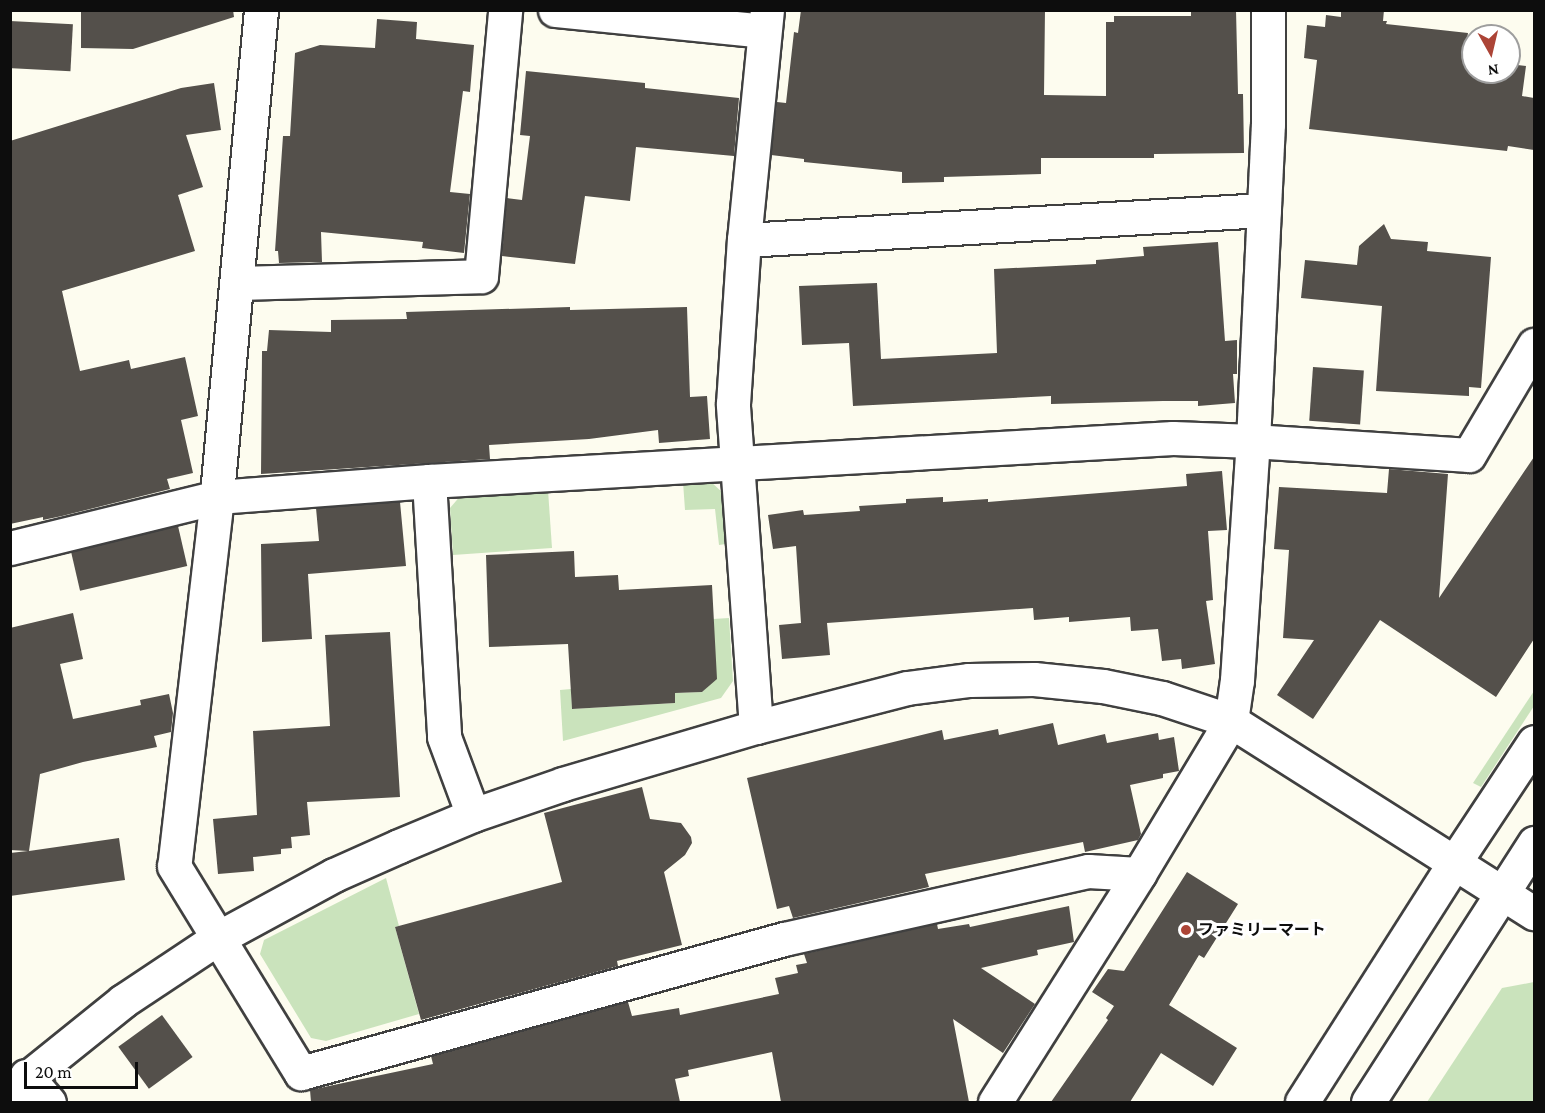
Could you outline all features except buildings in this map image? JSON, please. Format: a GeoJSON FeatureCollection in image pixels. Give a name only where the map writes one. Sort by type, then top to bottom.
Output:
{"type":"FeatureCollection","features":[{"type":"Feature","properties":{"kind":"street"},"geometry":{"type":"LineString","coordinates":[[261,10],[217,496],[174,866],[301,1072],[784,939],[1088,871],[1139,874]]}},
{"type":"Feature","properties":{"kind":"street"},"geometry":{"type":"LineString","coordinates":[[237,283],[481,276],[505,10]]}},
{"type":"Feature","properties":{"kind":"street"},"geometry":{"type":"LineString","coordinates":[[555,10],[766,21],[734,353],[735,464],[756,727]]}},
{"type":"Feature","properties":{"kind":"street"},"geometry":{"type":"LineString","coordinates":[[994,1102],[1139,874],[1231,721],[1237,680],[1253,441],[1268,124],[1268,10]]}},
{"type":"Feature","properties":{"kind":"street"},"geometry":{"type":"LineString","coordinates":[[744,240],[1264,210]]}},
{"type":"Feature","properties":{"kind":"street"},"geometry":{"type":"LineString","coordinates":[[10,548],[217,496],[429,481],[1173,438],[1469,455],[1534,345]]}},
{"type":"Feature","properties":{"kind":"street"},"geometry":{"type":"LineString","coordinates":[[429,481],[444,737],[473,815]]}},
{"type":"Feature","properties":{"kind":"street"},"geometry":{"type":"LineString","coordinates":[[49,1102],[18,1084],[123,1001],[218,938],[334,875],[473,815],[563,784],[756,727],[907,688],[969,680],[1034,679],[1103,686],[1162,698],[1231,721],[1534,913]]}},
{"type":"Feature","properties":{"kind":"street"},"geometry":{"type":"LineString","coordinates":[[1302,1102],[1534,742]]}},
{"type":"Feature","properties":{"kind":"street"},"geometry":{"type":"LineString","coordinates":[[1368,1102],[1534,843]]}},
{"type":"Feature","properties":{"kind":"green space"},"geometry":{"type":"Polygon","coordinates":[[[710,481],[723,493],[726,544],[719,545],[715,509],[685,510],[683,482],[710,481]]]}},
{"type":"Feature","properties":{"kind":"green space"},"geometry":{"type":"Polygon","coordinates":[[[548,490],[552,548],[453,555],[450,508],[462,494],[548,490]]]}},
{"type":"Feature","properties":{"kind":"green space"},"geometry":{"type":"Polygon","coordinates":[[[729,618],[733,681],[721,698],[563,741],[560,690],[571,689],[572,709],[675,703],[675,693],[702,692],[716,678],[713,619],[729,618]]]}},
{"type":"Feature","properties":{"kind":"green space"},"geometry":{"type":"Polygon","coordinates":[[[1534,691],[1534,706],[1481,787],[1473,783],[1534,691]]]}},
{"type":"Feature","properties":{"kind":"green space"},"geometry":{"type":"Polygon","coordinates":[[[386,878],[399,926],[395,927],[419,1014],[326,1041],[311,1038],[260,954],[264,940],[386,878]]]}},
{"type":"Feature","properties":{"kind":"green space"},"geometry":{"type":"Polygon","coordinates":[[[1534,982],[1534,1102],[1427,1102],[1502,988],[1534,982]]]}},
{"type":"Feature","properties":{"kind":"place","name":"ファミリーマート"},"geometry":{"type":"Point","coordinates":[1186,930]}}]}
